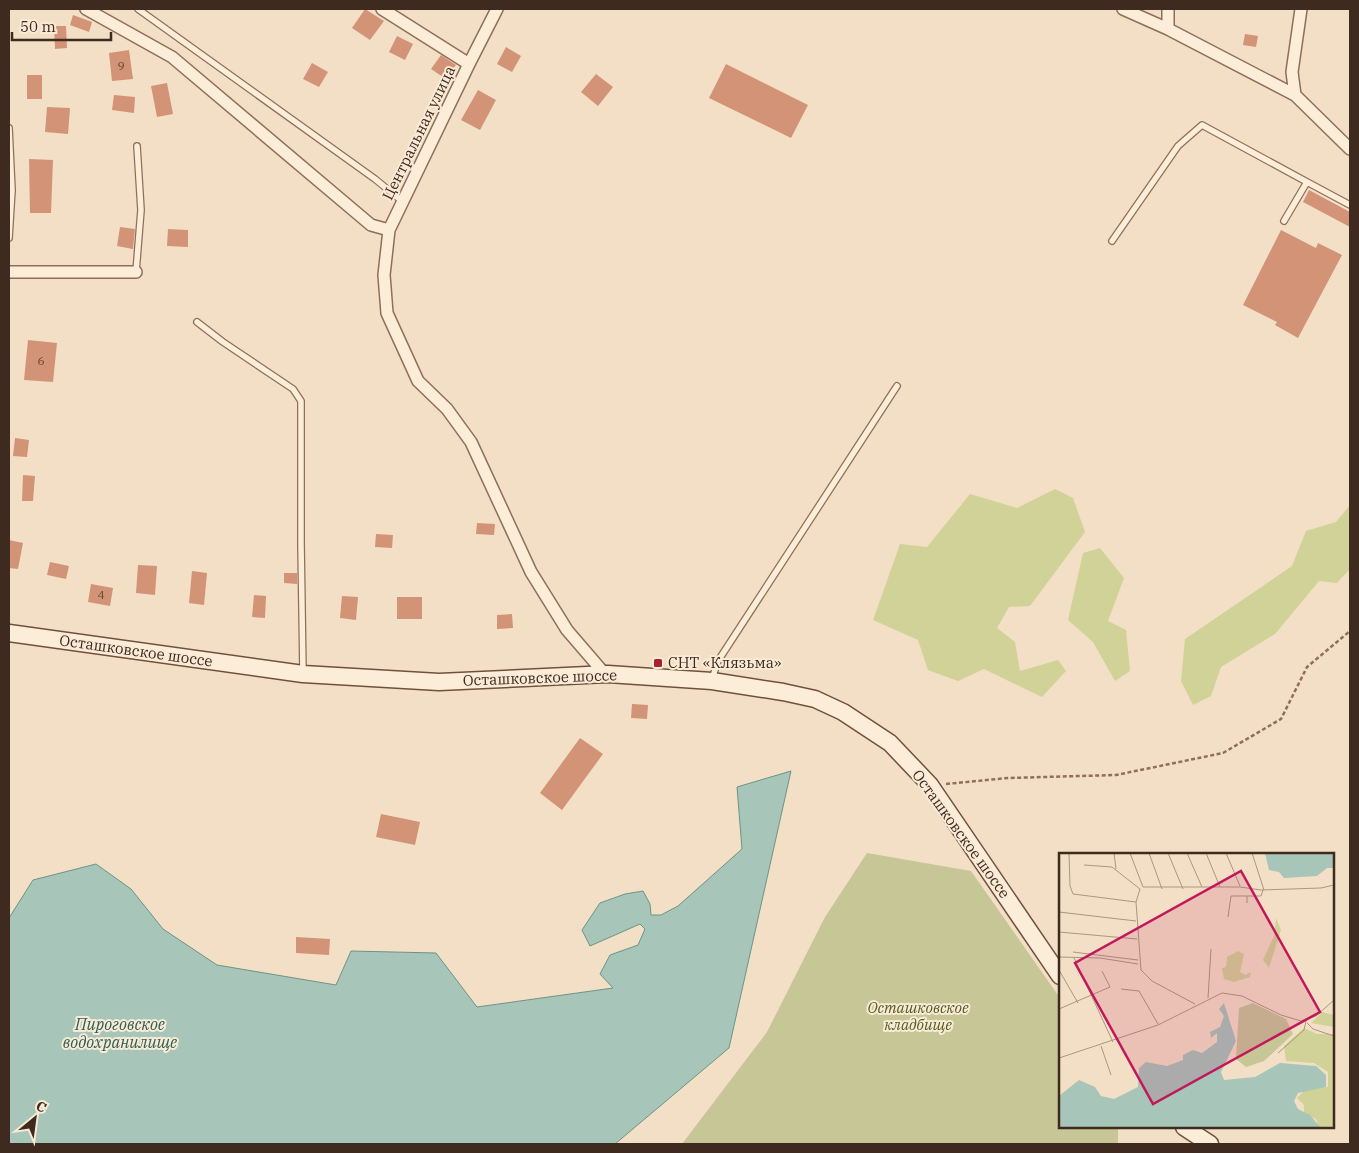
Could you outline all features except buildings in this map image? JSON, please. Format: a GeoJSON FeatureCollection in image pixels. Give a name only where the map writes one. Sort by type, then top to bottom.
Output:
{"type":"FeatureCollection","features":[{"type":"Feature","properties":{"kind":"street"},"geometry":{"type":"LineString","coordinates":[[86,9],[172,57],[371,225],[389,230]]}},
{"type":"Feature","properties":{"kind":"street"},"geometry":{"type":"LineString","coordinates":[[382,9],[469,64]]}},
{"type":"Feature","properties":{"kind":"street","name":"Центральная улица"},"geometry":{"type":"LineString","coordinates":[[497,9],[389,230],[384,275],[387,313],[418,381],[447,409],[471,442],[531,572],[567,630],[604,673]]}},
{"type":"Feature","properties":{"kind":"street"},"geometry":{"type":"LineString","coordinates":[[1123,9],[1295,95],[1350,149]]}},
{"type":"Feature","properties":{"kind":"street"},"geometry":{"type":"LineString","coordinates":[[1168,9],[1168,30]]}},
{"type":"Feature","properties":{"kind":"street"},"geometry":{"type":"LineString","coordinates":[[1295,95],[1292,72],[1301,9]]}},
{"type":"Feature","properties":{"kind":"street"},"geometry":{"type":"LineString","coordinates":[[9,272],[136,272]]}},
{"type":"Feature","properties":{"kind":"street","name":"Осташковское шоссе"},"geometry":{"type":"LineString","coordinates":[[9,634],[303,674],[439,682],[604,673],[712,681],[815,699],[843,712],[890,743],[930,785],[1059,975]]}},
{"type":"Feature","properties":{"kind":"street"},"geometry":{"type":"LineString","coordinates":[[1186,1128],[1210,1144]]}},
{"type":"Feature","properties":{"kind":"lane"},"geometry":{"type":"LineString","coordinates":[[138,9],[375,179],[402,201]]}},
{"type":"Feature","properties":{"kind":"lane"},"geometry":{"type":"LineString","coordinates":[[1112,241],[1178,146],[1202,125],[1350,206]]}},
{"type":"Feature","properties":{"kind":"lane"},"geometry":{"type":"LineString","coordinates":[[9,128],[12,190],[9,238]]}},
{"type":"Feature","properties":{"kind":"lane"},"geometry":{"type":"LineString","coordinates":[[136,272],[142,210],[137,146]]}},
{"type":"Feature","properties":{"kind":"lane"},"geometry":{"type":"LineString","coordinates":[[1284,220],[1307,182]]}},
{"type":"Feature","properties":{"kind":"lane"},"geometry":{"type":"LineString","coordinates":[[197,322],[223,342],[293,389],[302,401],[301,544],[303,674]]}},
{"type":"Feature","properties":{"kind":"lane"},"geometry":{"type":"LineString","coordinates":[[712,681],[718,662],[897,386]]}},
{"type":"Feature","properties":{"kind":"path"},"geometry":{"type":"LineString","coordinates":[[930,785],[1008,778],[1116,776],[1223,753],[1281,719],[1307,667],[1350,631]]}},
{"type":"Feature","properties":{"kind":"green space"},"geometry":{"type":"Polygon","coordinates":[[[1055,489],[1073,498],[1085,532],[1030,606],[1009,607],[997,628],[1015,642],[1020,671],[1058,660],[1066,671],[1042,697],[984,669],[958,681],[928,670],[918,640],[873,620],[900,544],[927,547],[970,494],[1017,508],[1055,489]]]}},
{"type":"Feature","properties":{"kind":"green space"},"geometry":{"type":"Polygon","coordinates":[[[1350,505],[1350,569],[1337,583],[1319,581],[1275,634],[1221,667],[1211,696],[1193,705],[1181,681],[1185,639],[1292,566],[1306,531],[1336,522],[1350,505]]]}},
{"type":"Feature","properties":{"kind":"green space"},"geometry":{"type":"Polygon","coordinates":[[[1100,548],[1124,578],[1108,621],[1126,630],[1130,671],[1115,681],[1093,642],[1068,620],[1083,553],[1100,548]]]}},
{"type":"Feature","properties":{"kind":"green space","name":"Осташковское кладбище"},"geometry":{"type":"Polygon","coordinates":[[[867,853],[971,871],[1059,997],[1059,1128],[1118,1128],[1118,1144],[682,1144],[767,1032],[825,917],[867,853]]]}},
{"type":"Feature","properties":{"kind":"water","name":"Пироговское водохранилище"},"geometry":{"type":"Polygon","coordinates":[[[791,771],[729,1048],[615,1144],[9,1144],[9,918],[33,880],[96,864],[131,889],[163,929],[217,965],[336,985],[351,951],[436,953],[477,1007],[613,988],[600,974],[610,955],[638,945],[645,929],[640,924],[590,946],[582,930],[600,903],[625,894],[643,891],[650,904],[651,915],[661,915],[678,906],[742,849],[737,787],[791,771]]]}},
{"type":"Feature","properties":{"kind":"place","name":"СНТ «Клязьма»"},"geometry":{"type":"Point","coordinates":[658,663]}}]}
